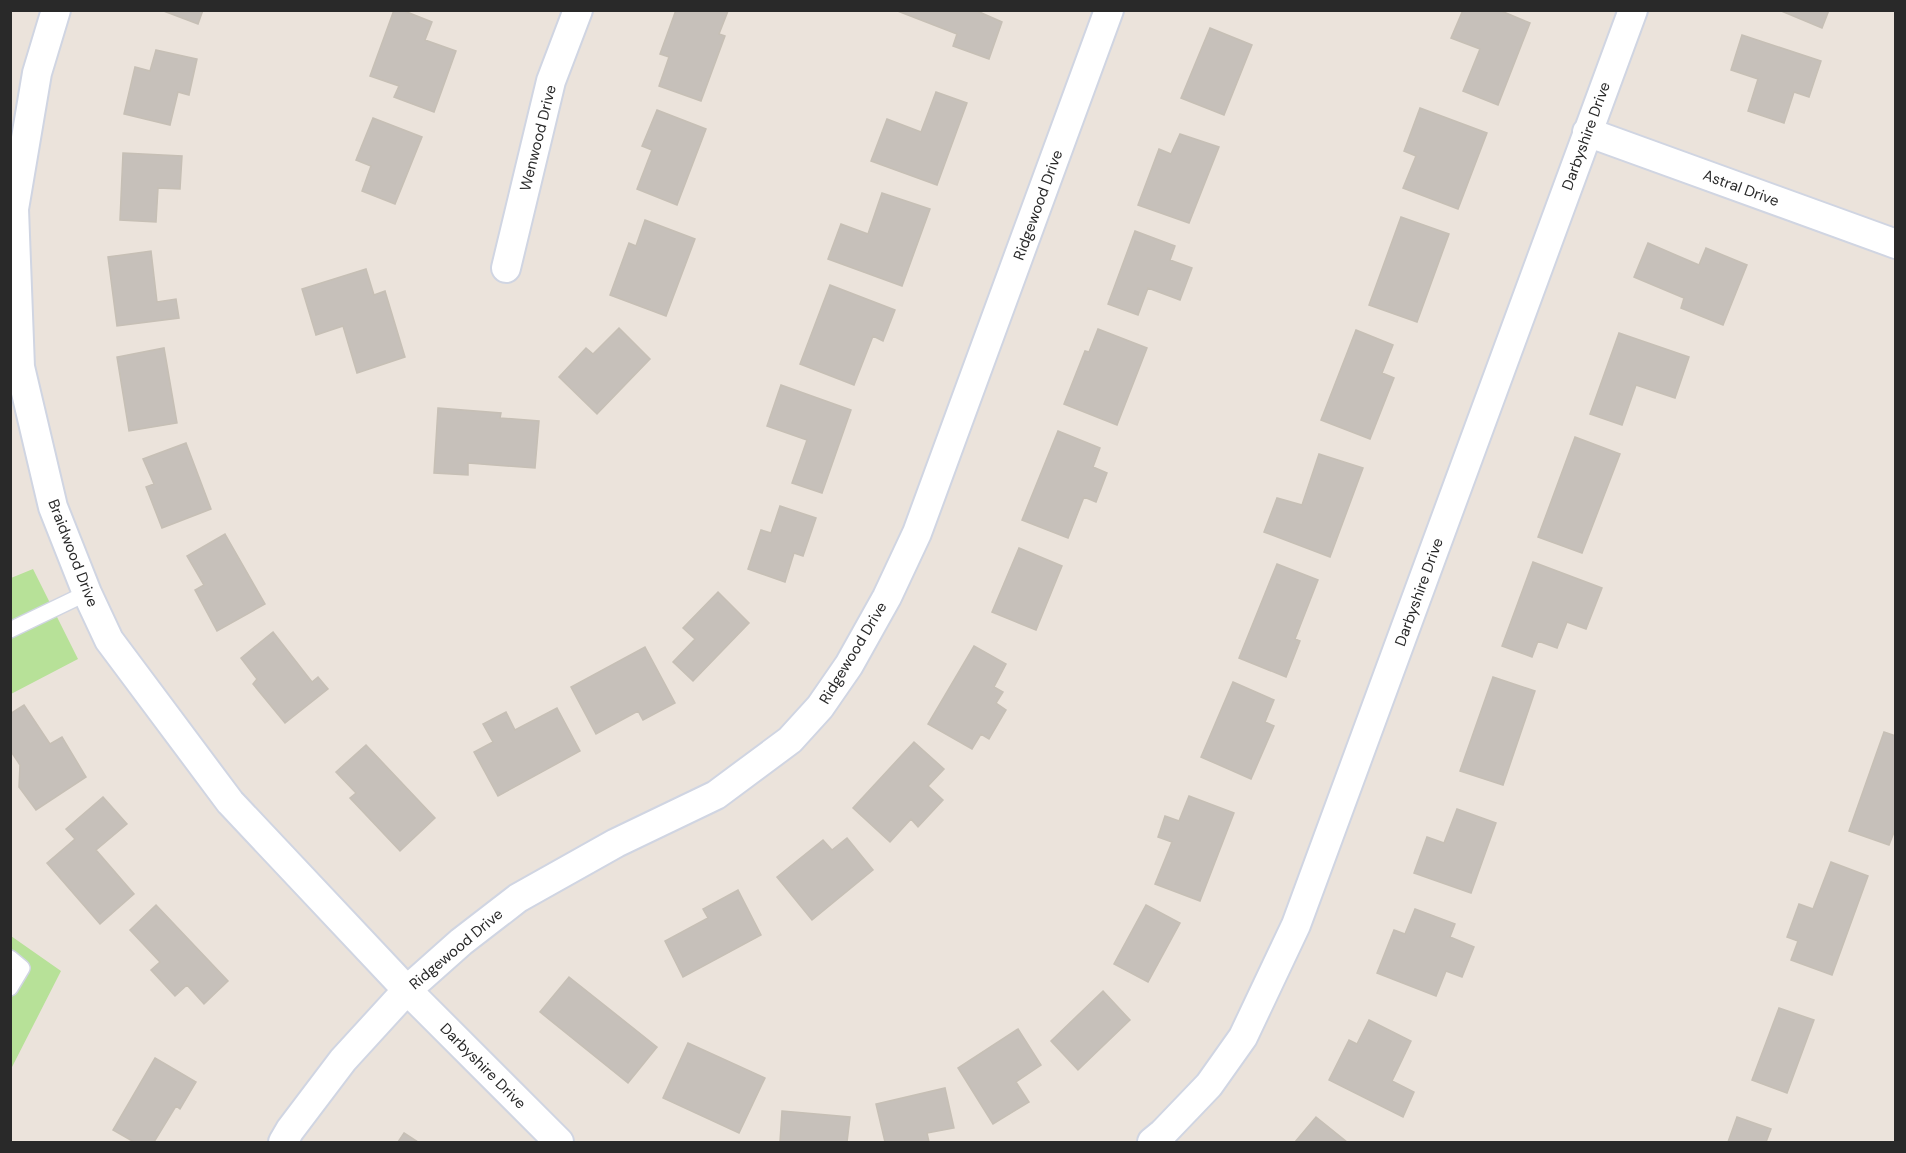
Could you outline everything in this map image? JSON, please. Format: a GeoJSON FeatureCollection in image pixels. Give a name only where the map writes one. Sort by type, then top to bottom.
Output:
{"type":"FeatureCollection","features":[{"type":"Feature","properties":{"kind":"street","name":"Braidwood Drive"},"geometry":{"type":"LineString","coordinates":[[56,10],[37,73],[14,209],[20,367],[53,507],[87,592],[109,639],[230,802],[407,990]]}},
{"type":"Feature","properties":{"kind":"street","name":"Wenwood Drive"},"geometry":{"type":"LineString","coordinates":[[506,268],[551,81],[578,10]]}},
{"type":"Feature","properties":{"kind":"street","name":"Ridgewood Drive"},"geometry":{"type":"LineString","coordinates":[[283,1143],[290,1130],[343,1060],[407,990],[461,942],[518,898],[616,843],[716,795],[790,740],[820,708],[866,636],[917,533],[1109,10]]}},
{"type":"Feature","properties":{"kind":"street","name":"Darbyshire Drive"},"geometry":{"type":"LineString","coordinates":[[1152,1143],[1209,1085],[1244,1037],[1296,925],[1632,10]]}},
{"type":"Feature","properties":{"kind":"street","name":"Astral Drive"},"geometry":{"type":"LineString","coordinates":[[1587,132],[1896,244]]}},
{"type":"Feature","properties":{"kind":"street","name":"Darbyshire Drive"},"geometry":{"type":"LineString","coordinates":[[407,990],[559,1143]]}},
{"type":"Feature","properties":{"kind":"lane"},"geometry":{"type":"LineString","coordinates":[[10,630],[87,592]]}},
{"type":"Feature","properties":{"kind":"lane"},"geometry":{"type":"LineString","coordinates":[[10,958],[22,968],[10,988]]}},
{"type":"Feature","properties":{"kind":"green space"},"geometry":{"type":"Polygon","coordinates":[[[33,569],[78,659],[11,694],[11,578],[33,569]]]}},
{"type":"Feature","properties":{"kind":"green space"},"geometry":{"type":"Polygon","coordinates":[[[11,936],[61,971],[11,1069],[11,936]]]}},
{"type":"Feature","properties":{"kind":"building"},"geometry":{"type":"Polygon","coordinates":[[[161,10],[203,10],[198,24],[161,10]]]}},
{"type":"Feature","properties":{"kind":"building"},"geometry":{"type":"Polygon","coordinates":[[[394,10],[402,10],[432,22],[425,40],[456,51],[434,112],[394,97],[399,86],[370,76],[394,10]]]}},
{"type":"Feature","properties":{"kind":"building"},"geometry":{"type":"Polygon","coordinates":[[[676,10],[728,11],[719,34],[725,36],[701,101],[659,86],[669,57],[660,54],[676,10]]]}},
{"type":"Feature","properties":{"kind":"building"},"geometry":{"type":"Polygon","coordinates":[[[895,10],[975,10],[1002,22],[989,59],[953,46],[957,34],[895,10]]]}},
{"type":"Feature","properties":{"kind":"building"},"geometry":{"type":"Polygon","coordinates":[[[1463,10],[1499,10],[1530,23],[1498,105],[1463,91],[1480,49],[1451,38],[1463,10]]]}},
{"type":"Feature","properties":{"kind":"building"},"geometry":{"type":"Polygon","coordinates":[[[1779,10],[1829,10],[1822,28],[1779,10]]]}},
{"type":"Feature","properties":{"kind":"building"},"geometry":{"type":"Polygon","coordinates":[[[1210,28],[1252,45],[1224,115],[1181,98],[1210,28]]]}},
{"type":"Feature","properties":{"kind":"building"},"geometry":{"type":"Polygon","coordinates":[[[1742,35],[1821,61],[1809,97],[1794,92],[1784,123],[1748,111],[1758,79],[1731,70],[1742,35]]]}},
{"type":"Feature","properties":{"kind":"building"},"geometry":{"type":"Polygon","coordinates":[[[156,50],[197,59],[189,95],[178,92],[170,125],[124,114],[135,67],[150,71],[156,50]]]}},
{"type":"Feature","properties":{"kind":"building"},"geometry":{"type":"Polygon","coordinates":[[[936,92],[967,103],[937,185],[871,161],[887,119],[921,132],[936,92]]]}},
{"type":"Feature","properties":{"kind":"building"},"geometry":{"type":"Polygon","coordinates":[[[1420,108],[1487,133],[1458,209],[1403,188],[1416,156],[1404,151],[1420,108]]]}},
{"type":"Feature","properties":{"kind":"building"},"geometry":{"type":"Polygon","coordinates":[[[657,110],[706,129],[677,205],[637,189],[652,150],[642,146],[657,110]]]}},
{"type":"Feature","properties":{"kind":"building"},"geometry":{"type":"Polygon","coordinates":[[[373,118],[422,137],[395,204],[362,191],[371,166],[356,160],[373,118]]]}},
{"type":"Feature","properties":{"kind":"building"},"geometry":{"type":"Polygon","coordinates":[[[1180,134],[1219,147],[1189,223],[1138,205],[1159,149],[1171,154],[1180,134]]]}},
{"type":"Feature","properties":{"kind":"building"},"geometry":{"type":"Polygon","coordinates":[[[123,153],[182,156],[180,189],[158,188],[156,222],[120,220],[123,153]]]}},
{"type":"Feature","properties":{"kind":"building"},"geometry":{"type":"Polygon","coordinates":[[[882,193],[930,209],[902,286],[828,259],[841,224],[868,234],[882,193]]]}},
{"type":"Feature","properties":{"kind":"building"},"geometry":{"type":"Polygon","coordinates":[[[1401,217],[1449,234],[1417,322],[1369,305],[1401,217]]]}},
{"type":"Feature","properties":{"kind":"building"},"geometry":{"type":"Polygon","coordinates":[[[645,220],[695,239],[666,316],[610,295],[629,243],[636,246],[645,220]]]}},
{"type":"Feature","properties":{"kind":"building"},"geometry":{"type":"Polygon","coordinates":[[[1135,231],[1175,246],[1170,260],[1192,268],[1180,300],[1148,288],[1138,315],[1108,304],[1135,231]]]}},
{"type":"Feature","properties":{"kind":"building"},"geometry":{"type":"Polygon","coordinates":[[[1648,243],[1699,265],[1706,248],[1747,265],[1723,325],[1681,308],[1684,298],[1634,277],[1648,243]]]}},
{"type":"Feature","properties":{"kind":"building"},"geometry":{"type":"Polygon","coordinates":[[[151,251],[157,302],[176,299],[179,318],[117,326],[108,257],[151,251]]]}},
{"type":"Feature","properties":{"kind":"building"},"geometry":{"type":"Polygon","coordinates":[[[366,269],[374,295],[385,291],[405,357],[357,373],[343,326],[316,335],[302,289],[366,269]]]}},
{"type":"Feature","properties":{"kind":"building"},"geometry":{"type":"Polygon","coordinates":[[[830,285],[895,310],[883,341],[873,336],[854,385],[800,364],[830,285]]]}},
{"type":"Feature","properties":{"kind":"building"},"geometry":{"type":"Polygon","coordinates":[[[619,328],[650,359],[597,414],[559,377],[586,348],[593,354],[619,328]]]}},
{"type":"Feature","properties":{"kind":"building"},"geometry":{"type":"Polygon","coordinates":[[[1098,329],[1147,348],[1117,425],[1064,404],[1085,351],[1089,352],[1098,329]]]}},
{"type":"Feature","properties":{"kind":"building"},"geometry":{"type":"Polygon","coordinates":[[[1356,330],[1393,345],[1382,373],[1394,378],[1370,439],[1321,420],[1356,330]]]}},
{"type":"Feature","properties":{"kind":"building"},"geometry":{"type":"Polygon","coordinates":[[[1619,333],[1689,357],[1675,398],[1636,385],[1622,425],[1590,414],[1619,333]]]}},
{"type":"Feature","properties":{"kind":"building"},"geometry":{"type":"Polygon","coordinates":[[[164,348],[177,423],[129,431],[117,357],[164,348]]]}},
{"type":"Feature","properties":{"kind":"building"},"geometry":{"type":"Polygon","coordinates":[[[781,385],[851,410],[822,493],[792,483],[807,440],[767,426],[781,385]]]}},
{"type":"Feature","properties":{"kind":"building"},"geometry":{"type":"Polygon","coordinates":[[[438,408],[501,413],[500,418],[539,421],[535,468],[468,463],[468,475],[434,473],[438,408]]]}},
{"type":"Feature","properties":{"kind":"building"},"geometry":{"type":"Polygon","coordinates":[[[1058,431],[1100,448],[1093,467],[1107,473],[1096,502],[1084,497],[1068,538],[1022,520],[1058,431]]]}},
{"type":"Feature","properties":{"kind":"building"},"geometry":{"type":"Polygon","coordinates":[[[1575,437],[1620,454],[1582,553],[1538,537],[1575,437]]]}},
{"type":"Feature","properties":{"kind":"building"},"geometry":{"type":"Polygon","coordinates":[[[186,443],[211,509],[162,528],[146,487],[154,484],[143,459],[186,443]]]}},
{"type":"Feature","properties":{"kind":"building"},"geometry":{"type":"Polygon","coordinates":[[[1319,454],[1363,468],[1330,557],[1264,532],[1277,498],[1302,505],[1319,454]]]}},
{"type":"Feature","properties":{"kind":"building"},"geometry":{"type":"Polygon","coordinates":[[[780,506],[816,518],[803,556],[794,553],[785,582],[748,569],[761,530],[771,533],[780,506]]]}},
{"type":"Feature","properties":{"kind":"building"},"geometry":{"type":"Polygon","coordinates":[[[225,534],[265,604],[217,631],[195,590],[204,585],[187,556],[225,534]]]}},
{"type":"Feature","properties":{"kind":"building"},"geometry":{"type":"Polygon","coordinates":[[[1019,548],[1062,566],[1036,630],[992,612],[1019,548]]]}},
{"type":"Feature","properties":{"kind":"building"},"geometry":{"type":"Polygon","coordinates":[[[1533,562],[1602,588],[1586,629],[1567,622],[1557,648],[1538,641],[1532,657],[1502,646],[1533,562]]]}},
{"type":"Feature","properties":{"kind":"building"},"geometry":{"type":"Polygon","coordinates":[[[1277,564],[1318,580],[1295,639],[1300,641],[1286,677],[1239,658],[1277,564]]]}},
{"type":"Feature","properties":{"kind":"building"},"geometry":{"type":"Polygon","coordinates":[[[718,592],[749,623],[693,681],[673,662],[695,639],[683,628],[718,592]]]}},
{"type":"Feature","properties":{"kind":"building"},"geometry":{"type":"Polygon","coordinates":[[[273,632],[312,682],[318,677],[328,689],[285,723],[253,684],[257,679],[241,658],[273,632]]]}},
{"type":"Feature","properties":{"kind":"building"},"geometry":{"type":"Polygon","coordinates":[[[974,646],[1006,664],[994,687],[1003,692],[996,703],[1006,710],[989,739],[981,734],[972,749],[928,724],[974,646]]]}},
{"type":"Feature","properties":{"kind":"building"},"geometry":{"type":"Polygon","coordinates":[[[645,647],[675,703],[643,720],[638,711],[596,734],[571,687],[645,647]]]}},
{"type":"Feature","properties":{"kind":"building"},"geometry":{"type":"Polygon","coordinates":[[[1493,677],[1535,691],[1503,785],[1460,771],[1493,677]]]}},
{"type":"Feature","properties":{"kind":"building"},"geometry":{"type":"Polygon","coordinates":[[[1233,682],[1274,700],[1265,722],[1274,726],[1251,779],[1201,757],[1233,682]]]}},
{"type":"Feature","properties":{"kind":"building"},"geometry":{"type":"Polygon","coordinates":[[[24,705],[50,744],[62,737],[86,777],[36,810],[19,787],[20,765],[10,750],[10,714],[24,705]]]}},
{"type":"Feature","properties":{"kind":"building"},"geometry":{"type":"Polygon","coordinates":[[[557,708],[580,751],[498,796],[474,752],[493,742],[483,724],[506,712],[515,730],[557,708]]]}},
{"type":"Feature","properties":{"kind":"building"},"geometry":{"type":"Polygon","coordinates":[[[1884,732],[1896,736],[1896,827],[1889,845],[1849,831],[1884,732]]]}},
{"type":"Feature","properties":{"kind":"building"},"geometry":{"type":"Polygon","coordinates":[[[914,742],[944,769],[928,786],[943,800],[918,827],[911,819],[890,842],[853,808],[914,742]]]}},
{"type":"Feature","properties":{"kind":"building"},"geometry":{"type":"Polygon","coordinates":[[[366,745],[435,818],[400,851],[350,798],[356,793],[336,772],[366,745]]]}},
{"type":"Feature","properties":{"kind":"building"},"geometry":{"type":"Polygon","coordinates":[[[1189,796],[1234,813],[1200,901],[1155,884],[1172,842],[1158,837],[1165,816],[1179,821],[1189,796]]]}},
{"type":"Feature","properties":{"kind":"building"},"geometry":{"type":"Polygon","coordinates":[[[103,797],[127,824],[96,850],[134,894],[100,924],[47,863],[75,839],[66,829],[103,797]]]}},
{"type":"Feature","properties":{"kind":"building"},"geometry":{"type":"Polygon","coordinates":[[[1457,809],[1496,823],[1471,893],[1414,873],[1427,837],[1444,843],[1457,809]]]}},
{"type":"Feature","properties":{"kind":"building"},"geometry":{"type":"Polygon","coordinates":[[[847,838],[873,870],[812,920],[777,877],[823,840],[832,850],[847,838]]]}},
{"type":"Feature","properties":{"kind":"building"},"geometry":{"type":"Polygon","coordinates":[[[1831,862],[1868,876],[1832,975],[1791,960],[1798,941],[1787,937],[1799,904],[1813,909],[1831,862]]]}},
{"type":"Feature","properties":{"kind":"building"},"geometry":{"type":"Polygon","coordinates":[[[738,890],[761,935],[683,977],[665,941],[708,918],[703,909],[738,890]]]}},
{"type":"Feature","properties":{"kind":"building"},"geometry":{"type":"Polygon","coordinates":[[[156,905],[228,981],[204,1004],[187,985],[175,996],[151,970],[160,962],[130,930],[156,905]]]}},
{"type":"Feature","properties":{"kind":"building"},"geometry":{"type":"Polygon","coordinates":[[[1146,905],[1180,923],[1148,982],[1114,964],[1146,905]]]}},
{"type":"Feature","properties":{"kind":"building"},"geometry":{"type":"Polygon","coordinates":[[[1415,909],[1455,924],[1450,937],[1474,947],[1462,977],[1446,971],[1436,996],[1377,973],[1394,930],[1405,934],[1415,909]]]}},
{"type":"Feature","properties":{"kind":"building"},"geometry":{"type":"Polygon","coordinates":[[[569,977],[657,1047],[628,1083],[540,1012],[569,977]]]}},
{"type":"Feature","properties":{"kind":"building"},"geometry":{"type":"Polygon","coordinates":[[[1103,991],[1130,1020],[1078,1070],[1051,1041],[1103,991]]]}},
{"type":"Feature","properties":{"kind":"building"},"geometry":{"type":"Polygon","coordinates":[[[1779,1008],[1814,1020],[1787,1093],[1752,1080],[1779,1008]]]}},
{"type":"Feature","properties":{"kind":"building"},"geometry":{"type":"Polygon","coordinates":[[[1369,1020],[1411,1041],[1392,1081],[1414,1092],[1403,1117],[1329,1080],[1349,1040],[1357,1044],[1369,1020]]]}},
{"type":"Feature","properties":{"kind":"building"},"geometry":{"type":"Polygon","coordinates":[[[1018,1029],[1041,1065],[1016,1082],[1029,1102],[993,1124],[958,1068],[1018,1029]]]}},
{"type":"Feature","properties":{"kind":"building"},"geometry":{"type":"Polygon","coordinates":[[[688,1043],[765,1078],[739,1133],[663,1098],[688,1043]]]}},
{"type":"Feature","properties":{"kind":"building"},"geometry":{"type":"Polygon","coordinates":[[[155,1058],[196,1082],[180,1109],[176,1106],[154,1142],[134,1142],[113,1130],[155,1058]]]}},
{"type":"Feature","properties":{"kind":"building"},"geometry":{"type":"Polygon","coordinates":[[[945,1088],[954,1128],[927,1133],[929,1142],[885,1142],[876,1104],[945,1088]]]}},
{"type":"Feature","properties":{"kind":"building"},"geometry":{"type":"Polygon","coordinates":[[[782,1111],[850,1117],[847,1142],[780,1142],[782,1111]]]}},
{"type":"Feature","properties":{"kind":"building"},"geometry":{"type":"Polygon","coordinates":[[[1316,1117],[1347,1142],[1295,1142],[1316,1117]]]}},
{"type":"Feature","properties":{"kind":"building"},"geometry":{"type":"Polygon","coordinates":[[[1737,1117],[1771,1129],[1766,1142],[1728,1142],[1737,1117]]]}},
{"type":"Feature","properties":{"kind":"building"},"geometry":{"type":"Polygon","coordinates":[[[404,1133],[418,1142],[398,1142],[404,1133]]]}}]}
